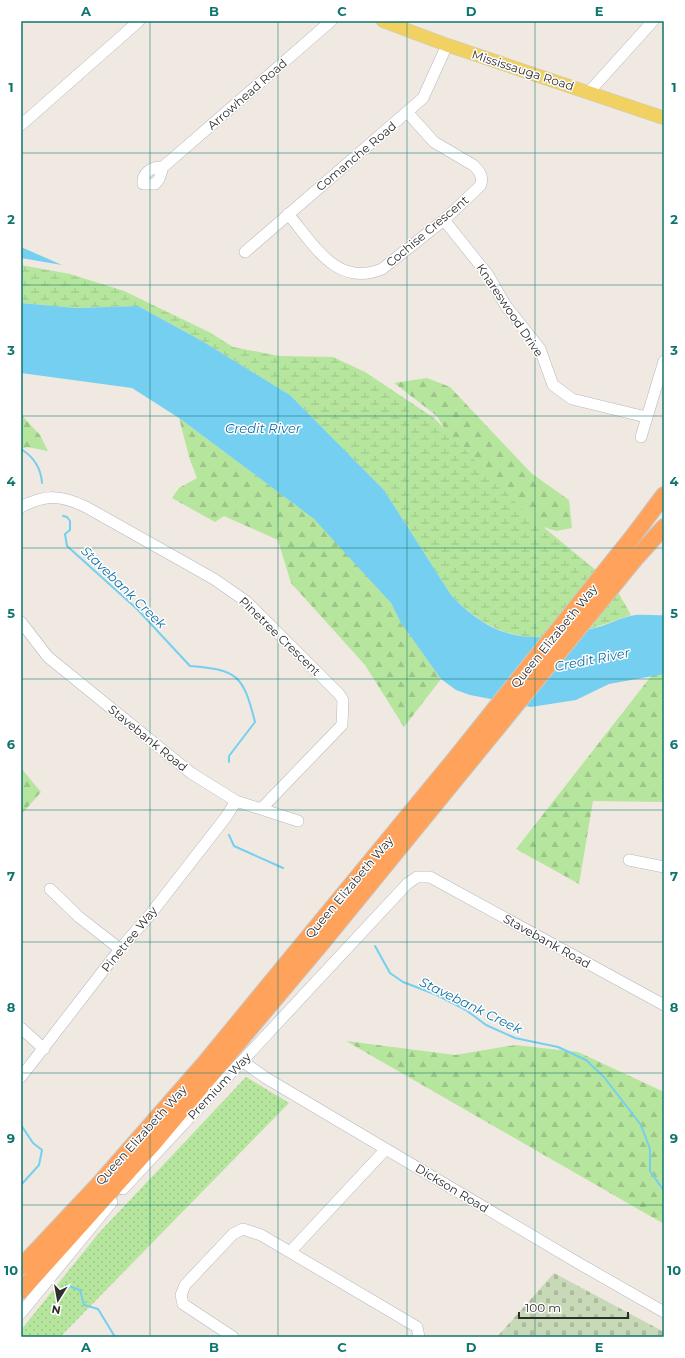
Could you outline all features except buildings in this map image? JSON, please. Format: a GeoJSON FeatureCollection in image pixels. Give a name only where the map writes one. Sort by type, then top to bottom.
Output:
{"type":"FeatureCollection","features":[{"type":"Feature","properties":{"kind":"highway","name":"Queen Elizabeth Way"},"geometry":{"type":"LineString","coordinates":[[21,1291],[152,1144],[321,944],[460,764],[629,555],[664,495]]}},
{"type":"Feature","properties":{"kind":"highway","name":"Queen Elizabeth Way"},"geometry":{"type":"LineString","coordinates":[[629,555],[664,527]]}},
{"type":"Feature","properties":{"kind":"highway","name":"Queen Elizabeth Way"},"geometry":{"type":"LineString","coordinates":[[21,1267],[177,1096],[460,764]]}},
{"type":"Feature","properties":{"kind":"main road","name":"Mississauga Road"},"geometry":{"type":"LineString","coordinates":[[383,21],[664,118]]}},
{"type":"Feature","properties":{"kind":"street"},"geometry":{"type":"LineString","coordinates":[[21,125],[139,21]]}},
{"type":"Feature","properties":{"kind":"street","name":"Arrowhead Road"},"geometry":{"type":"LineString","coordinates":[[163,167],[331,21]]}},
{"type":"Feature","properties":{"kind":"street"},"geometry":{"type":"LineString","coordinates":[[589,92],[653,21]]}},
{"type":"Feature","properties":{"kind":"street","name":"Comanche Road"},"geometry":{"type":"LineString","coordinates":[[245,252],[422,98],[441,61],[447,44]]}},
{"type":"Feature","properties":{"kind":"street","name":"Cochise Crescent"},"geometry":{"type":"LineString","coordinates":[[288,214],[326,259],[337,268],[348,273],[361,275],[371,274],[382,269],[444,220],[480,186],[482,182],[481,174],[473,165],[434,142],[407,112]]}},
{"type":"Feature","properties":{"kind":"street","name":"Knareswood Drive"},"geometry":{"type":"LineString","coordinates":[[444,220],[478,262],[506,306],[540,349],[553,385],[572,399],[646,417]]}},
{"type":"Feature","properties":{"kind":"street"},"geometry":{"type":"LineString","coordinates":[[641,437],[664,361]]}},
{"type":"Feature","properties":{"kind":"street","name":"Pinetree Crescent"},"geometry":{"type":"LineString","coordinates":[[21,507],[44,498],[57,497],[72,500],[214,579],[247,602],[339,694],[343,700],[342,725],[262,808]]}},
{"type":"Feature","properties":{"kind":"street","name":"Stavebank Road"},"geometry":{"type":"LineString","coordinates":[[21,622],[48,657],[191,773],[236,801],[262,808],[298,821]]}},
{"type":"Feature","properties":{"kind":"street","name":"Pinetree Way"},"geometry":{"type":"LineString","coordinates":[[21,1077],[120,949],[226,817],[236,801]]}},
{"type":"Feature","properties":{"kind":"street"},"geometry":{"type":"LineString","coordinates":[[629,860],[664,867]]}},
{"type":"Feature","properties":{"kind":"street","name":"Premium Way"},"geometry":{"type":"LineString","coordinates":[[21,1312],[113,1200],[407,884],[417,877],[430,877]]}},
{"type":"Feature","properties":{"kind":"street","name":"Stavebank Road"},"geometry":{"type":"LineString","coordinates":[[430,877],[664,1005]]}},
{"type":"Feature","properties":{"kind":"street"},"geometry":{"type":"LineString","coordinates":[[50,889],[79,917],[120,949]]}},
{"type":"Feature","properties":{"kind":"street"},"geometry":{"type":"LineString","coordinates":[[21,1028],[44,1049]]}},
{"type":"Feature","properties":{"kind":"street","name":"Dickson Road"},"geometry":{"type":"LineString","coordinates":[[242,1061],[266,1078],[664,1312]]}},
{"type":"Feature","properties":{"kind":"street"},"geometry":{"type":"LineString","coordinates":[[290,1252],[386,1149]]}},
{"type":"Feature","properties":{"kind":"street"},"geometry":{"type":"LineString","coordinates":[[233,1337],[183,1304],[182,1295],[184,1285],[233,1234],[243,1229],[261,1235],[409,1321],[417,1327],[419,1337]]}},
{"type":"Feature","properties":{"kind":"green space"},"geometry":{"type":"Polygon","coordinates":[[[21,265],[70,274],[124,291],[209,332],[233,347],[280,356],[333,357],[365,372],[434,418],[525,512],[614,585],[631,615],[606,624],[558,636],[536,637],[515,635],[493,627],[472,614],[451,595],[384,490],[290,395],[202,341],[138,306],[76,308],[21,303],[21,265]]]}},
{"type":"Feature","properties":{"kind":"green space"},"geometry":{"type":"Polygon","coordinates":[[[427,378],[450,387],[531,473],[569,500],[572,528],[556,531],[537,525],[458,452],[437,416],[394,383],[427,378]]]}},
{"type":"Feature","properties":{"kind":"green space"},"geometry":{"type":"Polygon","coordinates":[[[21,412],[25,419],[40,435],[48,451],[27,447],[21,449],[21,412]]]}},
{"type":"Feature","properties":{"kind":"green space"},"geometry":{"type":"Polygon","coordinates":[[[179,418],[314,519],[334,539],[391,603],[401,623],[441,679],[404,727],[365,665],[291,583],[278,540],[224,516],[215,522],[172,498],[179,488],[197,478],[190,460],[179,418]]]}},
{"type":"Feature","properties":{"kind":"green space"},"geometry":{"type":"Polygon","coordinates":[[[664,674],[664,802],[593,801],[579,884],[516,849],[652,675],[664,674]]]}},
{"type":"Feature","properties":{"kind":"green space"},"geometry":{"type":"Polygon","coordinates":[[[21,768],[41,792],[21,815],[21,768]]]}},
{"type":"Feature","properties":{"kind":"green space"},"geometry":{"type":"Polygon","coordinates":[[[346,1041],[455,1055],[515,1045],[578,1052],[664,1092],[664,1224],[346,1041]]]}},
{"type":"Feature","properties":{"kind":"green space"},"geometry":{"type":"Polygon","coordinates":[[[246,1077],[289,1103],[60,1337],[21,1337],[21,1330],[98,1234],[246,1077]]]}},
{"type":"Feature","properties":{"kind":"green space"},"geometry":{"type":"Polygon","coordinates":[[[554,1273],[664,1332],[664,1337],[497,1337],[554,1273]]]}},
{"type":"Feature","properties":{"kind":"water"},"geometry":{"type":"Polygon","coordinates":[[[21,247],[62,265],[21,258],[21,247]]]}},
{"type":"Feature","properties":{"kind":"water","name":"Credit River"},"geometry":{"type":"Polygon","coordinates":[[[21,303],[76,308],[138,306],[202,341],[290,395],[384,490],[451,595],[469,612],[486,624],[503,632],[520,636],[539,637],[558,636],[579,632],[634,615],[664,615],[664,674],[609,684],[576,700],[531,707],[470,695],[456,690],[441,679],[401,623],[391,603],[314,519],[179,418],[132,388],[21,373],[21,303]]]}},
{"type":"Feature","properties":{"kind":"waterway","name":"Stavebank Creek"},"geometry":{"type":"LineString","coordinates":[[21,449],[26,452],[36,464],[42,483]]}},
{"type":"Feature","properties":{"kind":"waterway","name":"Stavebank Creek"},"geometry":{"type":"LineString","coordinates":[[63,516],[67,517],[70,521],[70,530],[65,534],[67,546],[137,609],[190,666],[219,670],[228,673],[236,678],[242,685],[247,694],[255,722],[229,756],[229,762]]}},
{"type":"Feature","properties":{"kind":"waterway","name":"Stavebank Creek"},"geometry":{"type":"LineString","coordinates":[[229,835],[234,846],[283,868]]}},
{"type":"Feature","properties":{"kind":"waterway","name":"Stavebank Creek"},"geometry":{"type":"LineString","coordinates":[[375,946],[390,973],[403,982],[437,995],[466,1010],[486,1025],[515,1038],[558,1047],[586,1060],[604,1077],[641,1125],[650,1149],[650,1171],[664,1191]]}},
{"type":"Feature","properties":{"kind":"waterway"},"geometry":{"type":"LineString","coordinates":[[21,1125],[33,1143],[42,1150],[39,1165],[21,1185]]}},
{"type":"Feature","properties":{"kind":"waterway"},"geometry":{"type":"LineString","coordinates":[[66,1285],[80,1290],[84,1305],[98,1309],[115,1337]]}}]}
